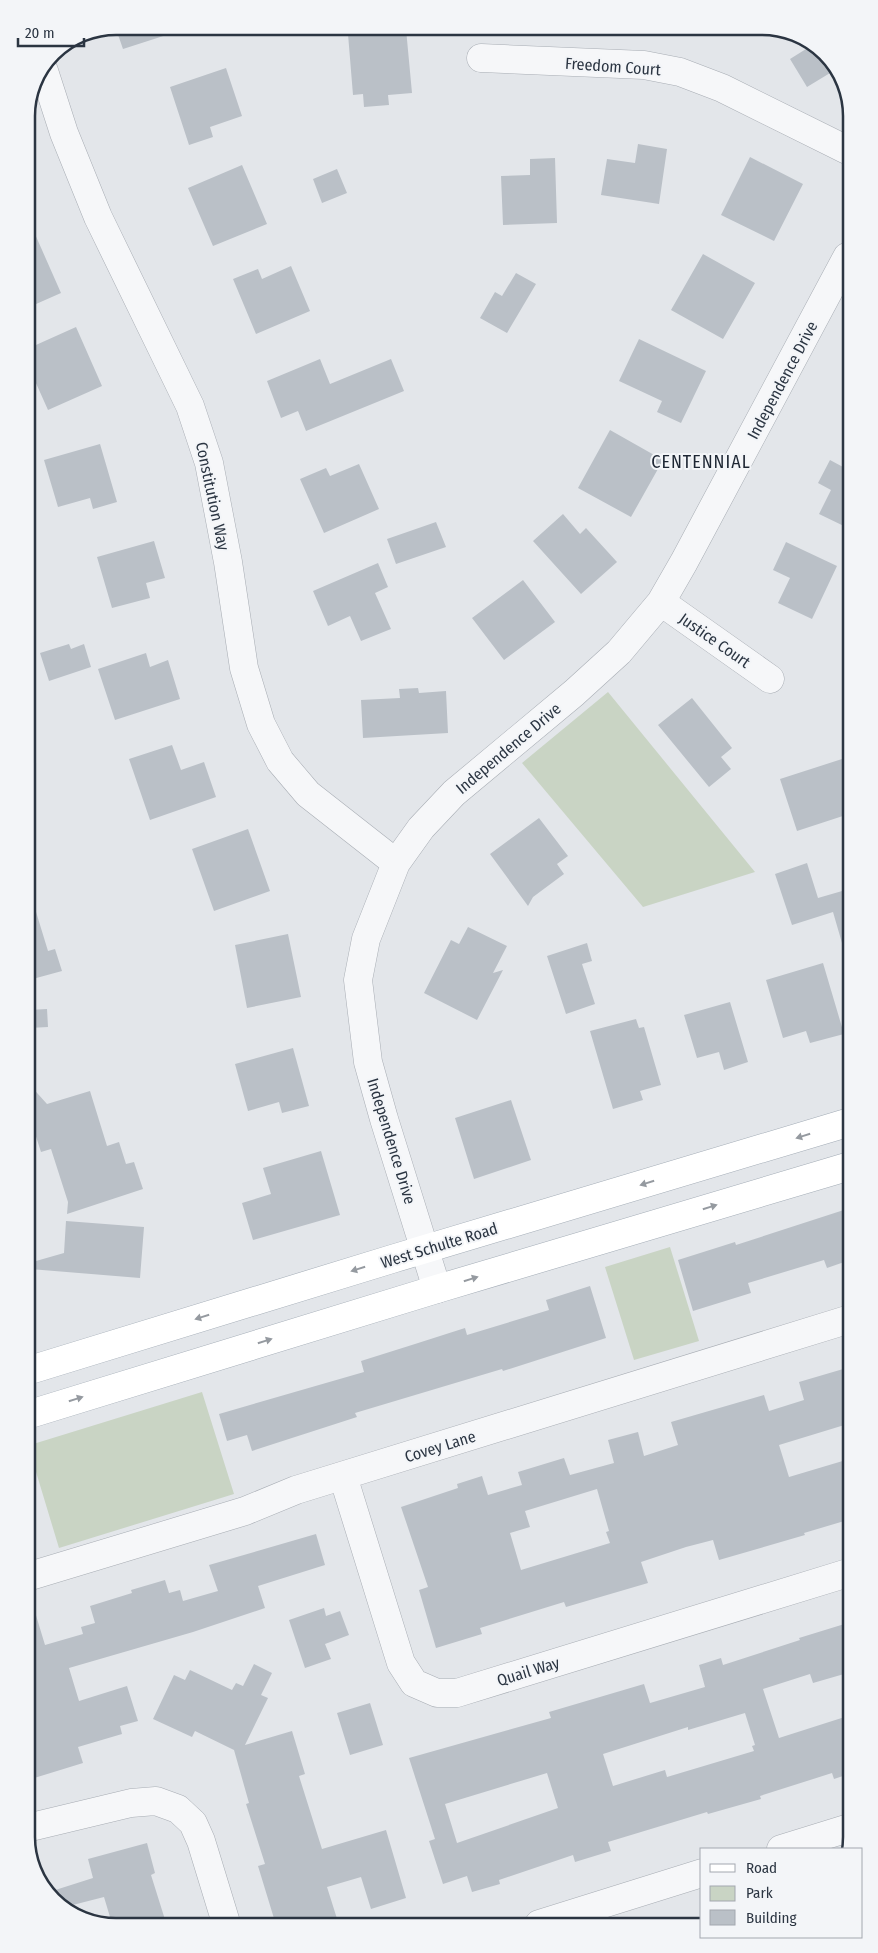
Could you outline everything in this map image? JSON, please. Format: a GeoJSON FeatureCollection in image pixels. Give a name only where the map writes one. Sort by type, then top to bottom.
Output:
{"type":"FeatureCollection","features":[{"type":"Feature","properties":{"kind":"main road","name":"West Schulte Road"},"geometry":{"type":"LineString","coordinates":[[35,1368],[843,1124]]}},
{"type":"Feature","properties":{"kind":"main road"},"geometry":{"type":"LineString","coordinates":[[35,1412],[437,1289],[843,1168]]}},
{"type":"Feature","properties":{"kind":"street","name":"Freedom Court"},"geometry":{"type":"LineString","coordinates":[[481,58],[644,65],[680,72],[722,88],[843,148]]}},
{"type":"Feature","properties":{"kind":"street","name":"Constitution Way"},"geometry":{"type":"LineString","coordinates":[[46,77],[64,133],[98,217],[190,406],[206,453],[228,562],[244,668],[261,724],[280,762],[308,794],[396,863]]}},
{"type":"Feature","properties":{"kind":"street","name":"Independence Drive"},"geometry":{"type":"LineString","coordinates":[[437,1289],[368,1062],[358,980],[366,939],[396,863],[421,828],[454,793],[574,693],[619,652],[660,602],[689,553],[843,264]]}},
{"type":"Feature","properties":{"kind":"street","name":"Justice Court"},"geometry":{"type":"LineString","coordinates":[[660,602],[770,679]]}},
{"type":"Feature","properties":{"kind":"street","name":"Covey Lane"},"geometry":{"type":"LineString","coordinates":[[35,1574],[245,1510],[296,1490],[843,1321]]}},
{"type":"Feature","properties":{"kind":"street","name":"Quail Way"},"geometry":{"type":"LineString","coordinates":[[343,1476],[401,1663],[414,1683],[437,1693],[457,1693],[843,1574]]}},
{"type":"Feature","properties":{"kind":"street"},"geometry":{"type":"LineString","coordinates":[[35,1826],[131,1803],[156,1801],[178,1809],[193,1823],[201,1841],[225,1918]]}},
{"type":"Feature","properties":{"kind":"street"},"geometry":{"type":"LineString","coordinates":[[784,1848],[843,1830]]}},
{"type":"Feature","properties":{"kind":"street"},"geometry":{"type":"LineString","coordinates":[[558,1918],[700,1874]]}},
{"type":"Feature","properties":{"kind":"green space"},"geometry":{"type":"Polygon","coordinates":[[[608,692],[755,872],[643,907],[522,763],[608,692]]]}},
{"type":"Feature","properties":{"kind":"green space"},"geometry":{"type":"Polygon","coordinates":[[[670,1247],[699,1341],[634,1360],[605,1267],[670,1247]]]}},
{"type":"Feature","properties":{"kind":"green space"},"geometry":{"type":"Polygon","coordinates":[[[202,1392],[234,1494],[59,1548],[35,1469],[35,1443],[202,1392]]]}},
{"type":"Feature","properties":{"kind":"building"},"geometry":{"type":"Polygon","coordinates":[[[118,35],[166,35],[123,49],[118,35]]]}},
{"type":"Feature","properties":{"kind":"building"},"geometry":{"type":"Polygon","coordinates":[[[348,35],[407,35],[412,93],[388,95],[389,105],[364,107],[363,94],[353,95],[348,35]]]}},
{"type":"Feature","properties":{"kind":"building"},"geometry":{"type":"Polygon","coordinates":[[[806,49],[823,63],[830,73],[807,87],[790,59],[806,49]]]}},
{"type":"Feature","properties":{"kind":"building"},"geometry":{"type":"Polygon","coordinates":[[[226,68],[242,116],[210,127],[213,137],[189,145],[170,87],[226,68]]]}},
{"type":"Feature","properties":{"kind":"building"},"geometry":{"type":"Polygon","coordinates":[[[638,144],[667,149],[659,204],[601,195],[607,159],[635,163],[638,144]]]}},
{"type":"Feature","properties":{"kind":"building"},"geometry":{"type":"Polygon","coordinates":[[[750,157],[803,184],[774,241],[721,215],[750,157]]]}},
{"type":"Feature","properties":{"kind":"building"},"geometry":{"type":"Polygon","coordinates":[[[555,158],[557,223],[503,225],[501,176],[530,175],[530,159],[555,158]]]}},
{"type":"Feature","properties":{"kind":"building"},"geometry":{"type":"Polygon","coordinates":[[[242,165],[267,224],[213,246],[188,188],[242,165]]]}},
{"type":"Feature","properties":{"kind":"building"},"geometry":{"type":"Polygon","coordinates":[[[337,169],[347,193],[322,203],[313,179],[337,169]]]}},
{"type":"Feature","properties":{"kind":"building"},"geometry":{"type":"Polygon","coordinates":[[[35,234],[61,293],[35,304],[35,234]]]}},
{"type":"Feature","properties":{"kind":"building"},"geometry":{"type":"Polygon","coordinates":[[[703,254],[755,283],[723,339],[671,310],[703,254]]]}},
{"type":"Feature","properties":{"kind":"building"},"geometry":{"type":"Polygon","coordinates":[[[291,266],[310,311],[256,334],[233,279],[258,269],[262,279],[291,266]]]}},
{"type":"Feature","properties":{"kind":"building"},"geometry":{"type":"Polygon","coordinates":[[[516,273],[536,284],[507,333],[480,318],[495,292],[502,296],[516,273]]]}},
{"type":"Feature","properties":{"kind":"building"},"geometry":{"type":"Polygon","coordinates":[[[76,327],[102,386],[48,410],[35,381],[35,345],[76,327]]]}},
{"type":"Feature","properties":{"kind":"building"},"geometry":{"type":"Polygon","coordinates":[[[639,339],[706,371],[681,423],[657,412],[662,401],[619,381],[639,339]]]}},
{"type":"Feature","properties":{"kind":"building"},"geometry":{"type":"Polygon","coordinates":[[[320,359],[330,384],[391,359],[404,391],[306,431],[298,411],[281,418],[267,381],[320,359]]]}},
{"type":"Feature","properties":{"kind":"building"},"geometry":{"type":"Polygon","coordinates":[[[610,430],[663,460],[631,517],[578,488],[610,430]]]}},
{"type":"Feature","properties":{"kind":"building"},"geometry":{"type":"Polygon","coordinates":[[[100,444],[117,502],[93,509],[90,498],[58,507],[44,460],[100,444]]]}},
{"type":"Feature","properties":{"kind":"building"},"geometry":{"type":"Polygon","coordinates":[[[830,460],[843,467],[843,526],[819,514],[831,490],[818,483],[830,460]]]}},
{"type":"Feature","properties":{"kind":"building"},"geometry":{"type":"Polygon","coordinates":[[[359,464],[379,509],[324,533],[300,479],[326,468],[330,476],[359,464]]]}},
{"type":"Feature","properties":{"kind":"building"},"geometry":{"type":"Polygon","coordinates":[[[563,514],[580,534],[586,528],[617,562],[581,594],[533,541],[563,514]]]}},
{"type":"Feature","properties":{"kind":"building"},"geometry":{"type":"Polygon","coordinates":[[[436,522],[446,547],[396,564],[387,539],[436,522]]]}},
{"type":"Feature","properties":{"kind":"building"},"geometry":{"type":"Polygon","coordinates":[[[154,541],[165,578],[146,583],[150,598],[112,608],[97,557],[154,541]]]}},
{"type":"Feature","properties":{"kind":"building"},"geometry":{"type":"Polygon","coordinates":[[[786,542],[837,566],[812,619],[778,603],[790,578],[773,570],[786,542]]]}},
{"type":"Feature","properties":{"kind":"building"},"geometry":{"type":"Polygon","coordinates":[[[378,563],[388,587],[375,593],[391,629],[361,641],[350,616],[328,626],[313,591],[378,563]]]}},
{"type":"Feature","properties":{"kind":"building"},"geometry":{"type":"Polygon","coordinates":[[[523,580],[555,622],[504,660],[472,618],[523,580]]]}},
{"type":"Feature","properties":{"kind":"building"},"geometry":{"type":"Polygon","coordinates":[[[69,644],[71,649],[84,644],[91,667],[49,681],[40,653],[69,644]]]}},
{"type":"Feature","properties":{"kind":"building"},"geometry":{"type":"Polygon","coordinates":[[[146,653],[150,667],[168,660],[180,699],[115,720],[98,669],[146,653]]]}},
{"type":"Feature","properties":{"kind":"building"},"geometry":{"type":"Polygon","coordinates":[[[418,688],[419,693],[446,691],[448,733],[363,738],[361,700],[400,698],[399,689],[418,688]]]}},
{"type":"Feature","properties":{"kind":"building"},"geometry":{"type":"Polygon","coordinates":[[[692,698],[732,748],[721,757],[731,769],[709,787],[658,725],[692,698]]]}},
{"type":"Feature","properties":{"kind":"building"},"geometry":{"type":"Polygon","coordinates":[[[172,745],[181,770],[204,762],[216,797],[150,820],[129,759],[172,745]]]}},
{"type":"Feature","properties":{"kind":"building"},"geometry":{"type":"Polygon","coordinates":[[[842,759],[843,816],[797,831],[780,779],[842,759]]]}},
{"type":"Feature","properties":{"kind":"building"},"geometry":{"type":"Polygon","coordinates":[[[539,818],[568,856],[557,864],[564,874],[533,897],[528,906],[490,854],[539,818]]]}},
{"type":"Feature","properties":{"kind":"building"},"geometry":{"type":"Polygon","coordinates":[[[248,829],[270,891],[214,911],[192,849],[248,829]]]}},
{"type":"Feature","properties":{"kind":"building"},"geometry":{"type":"Polygon","coordinates":[[[807,863],[818,898],[843,891],[843,947],[833,912],[792,925],[775,874],[807,863]]]}},
{"type":"Feature","properties":{"kind":"building"},"geometry":{"type":"Polygon","coordinates":[[[35,909],[48,951],[55,949],[62,971],[35,978],[35,909]]]}},
{"type":"Feature","properties":{"kind":"building"},"geometry":{"type":"Polygon","coordinates":[[[468,927],[507,946],[493,973],[503,970],[477,1020],[424,993],[451,940],[459,944],[468,927]]]}},
{"type":"Feature","properties":{"kind":"building"},"geometry":{"type":"Polygon","coordinates":[[[288,934],[301,997],[247,1008],[235,945],[288,934]]]}},
{"type":"Feature","properties":{"kind":"building"},"geometry":{"type":"Polygon","coordinates":[[[587,943],[592,961],[582,964],[595,1004],[566,1014],[547,956],[587,943]]]}},
{"type":"Feature","properties":{"kind":"building"},"geometry":{"type":"Polygon","coordinates":[[[823,963],[843,1034],[810,1043],[806,1031],[783,1038],[766,980],[823,963]]]}},
{"type":"Feature","properties":{"kind":"building"},"geometry":{"type":"Polygon","coordinates":[[[730,1002],[748,1062],[724,1070],[719,1052],[697,1058],[684,1015],[730,1002]]]}},
{"type":"Feature","properties":{"kind":"building"},"geometry":{"type":"Polygon","coordinates":[[[47,1009],[48,1027],[35,1028],[35,1010],[47,1009]]]}},
{"type":"Feature","properties":{"kind":"building"},"geometry":{"type":"Polygon","coordinates":[[[636,1019],[639,1028],[644,1027],[661,1085],[640,1091],[643,1100],[613,1109],[590,1031],[636,1019]]]}},
{"type":"Feature","properties":{"kind":"building"},"geometry":{"type":"Polygon","coordinates":[[[293,1048],[309,1106],[282,1113],[279,1102],[248,1111],[235,1064],[293,1048]]]}},
{"type":"Feature","properties":{"kind":"building"},"geometry":{"type":"Polygon","coordinates":[[[35,1091],[47,1104],[90,1091],[107,1146],[119,1142],[126,1164],[134,1162],[143,1189],[67,1214],[68,1202],[51,1149],[41,1152],[35,1134],[35,1091]]]}},
{"type":"Feature","properties":{"kind":"building"},"geometry":{"type":"Polygon","coordinates":[[[511,1100],[531,1160],[474,1179],[455,1118],[511,1100]]]}},
{"type":"Feature","properties":{"kind":"building"},"geometry":{"type":"Polygon","coordinates":[[[321,1151],[340,1215],[253,1240],[242,1203],[271,1194],[263,1168],[321,1151]]]}},
{"type":"Feature","properties":{"kind":"building"},"geometry":{"type":"Polygon","coordinates":[[[843,1210],[843,1262],[827,1268],[824,1260],[748,1283],[751,1293],[693,1311],[678,1260],[735,1242],[736,1245],[843,1210]]]}},
{"type":"Feature","properties":{"kind":"building"},"geometry":{"type":"Polygon","coordinates":[[[66,1221],[144,1227],[140,1278],[35,1269],[35,1261],[64,1253],[66,1221]]]}},
{"type":"Feature","properties":{"kind":"building"},"geometry":{"type":"Polygon","coordinates":[[[590,1286],[606,1338],[503,1371],[502,1369],[355,1413],[357,1417],[252,1451],[247,1435],[227,1441],[219,1414],[364,1372],[361,1361],[465,1328],[467,1335],[549,1310],[546,1300],[590,1286]]]}},
{"type":"Feature","properties":{"kind":"building"},"geometry":{"type":"Polygon","coordinates":[[[843,1369],[843,1425],[779,1445],[789,1477],[843,1461],[843,1521],[804,1533],[805,1535],[719,1560],[713,1540],[686,1547],[641,1562],[648,1583],[566,1607],[564,1602],[480,1628],[482,1634],[436,1648],[419,1590],[428,1587],[401,1507],[458,1488],[457,1484],[482,1476],[488,1495],[522,1485],[518,1472],[564,1458],[570,1475],[614,1463],[608,1440],[638,1432],[644,1456],[678,1445],[671,1422],[764,1395],[769,1411],[804,1400],[799,1382],[843,1369]],[[597,1489],[525,1511],[530,1527],[510,1533],[521,1570],[610,1543],[606,1532],[609,1531],[597,1489]]]}},
{"type":"Feature","properties":{"kind":"building"},"geometry":{"type":"Polygon","coordinates":[[[316,1534],[325,1565],[258,1586],[265,1608],[193,1632],[69,1668],[79,1701],[127,1686],[138,1721],[120,1726],[122,1734],[78,1747],[83,1763],[35,1778],[35,1612],[45,1645],[83,1634],[81,1627],[95,1623],[90,1606],[132,1593],[131,1590],[165,1580],[169,1593],[180,1590],[183,1601],[218,1591],[209,1565],[316,1534]]]}},
{"type":"Feature","properties":{"kind":"building"},"geometry":{"type":"Polygon","coordinates":[[[324,1608],[326,1616],[340,1611],[349,1635],[325,1644],[331,1659],[305,1668],[289,1620],[324,1608]]]}},
{"type":"Feature","properties":{"kind":"building"},"geometry":{"type":"Polygon","coordinates":[[[843,1624],[843,1674],[813,1683],[810,1674],[763,1689],[779,1738],[843,1718],[843,1776],[834,1779],[832,1773],[760,1796],[761,1799],[708,1814],[707,1812],[608,1842],[611,1851],[575,1862],[573,1855],[499,1880],[500,1884],[472,1892],[467,1876],[443,1884],[429,1841],[435,1839],[409,1758],[551,1718],[549,1712],[644,1684],[650,1703],[705,1687],[699,1665],[721,1658],[723,1665],[800,1640],[799,1638],[843,1624]],[[745,1713],[688,1730],[688,1727],[603,1754],[613,1786],[665,1770],[667,1777],[754,1751],[752,1746],[755,1745],[745,1713]],[[547,1773],[445,1804],[457,1843],[558,1808],[547,1773]]]}},
{"type":"Feature","properties":{"kind":"building"},"geometry":{"type":"Polygon","coordinates":[[[254,1664],[272,1673],[261,1695],[268,1698],[245,1745],[292,1731],[305,1774],[299,1776],[322,1849],[386,1830],[406,1898],[371,1909],[361,1877],[327,1887],[337,1918],[274,1918],[258,1866],[265,1864],[246,1804],[249,1803],[234,1750],[195,1731],[192,1737],[153,1719],[174,1675],[185,1680],[190,1670],[232,1690],[236,1683],[243,1686],[254,1664]]]}},
{"type":"Feature","properties":{"kind":"building"},"geometry":{"type":"Polygon","coordinates":[[[370,1703],[383,1745],[350,1755],[337,1713],[370,1703]]]}},
{"type":"Feature","properties":{"kind":"building"},"geometry":{"type":"Polygon","coordinates":[[[147,1843],[155,1873],[151,1875],[164,1918],[110,1918],[104,1897],[72,1905],[67,1901],[55,1890],[93,1878],[88,1859],[147,1843]]]}},
{"type":"Feature","properties":{"kind":"district","name":"CENTENNIAL"},"geometry":{"type":"Point","coordinates":[701,462]}}]}
